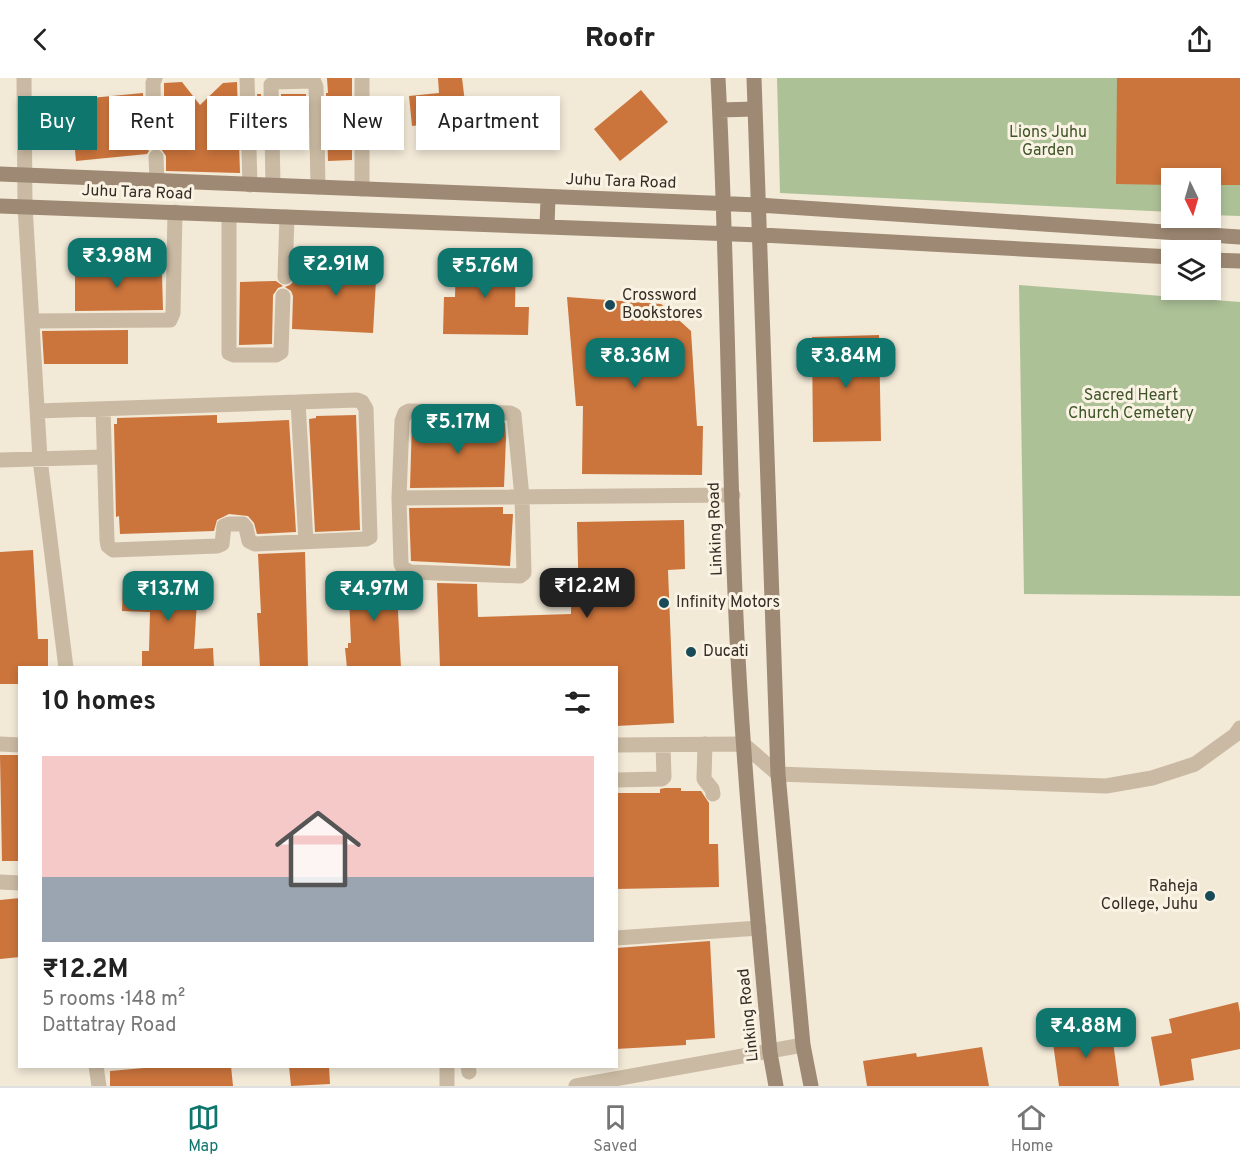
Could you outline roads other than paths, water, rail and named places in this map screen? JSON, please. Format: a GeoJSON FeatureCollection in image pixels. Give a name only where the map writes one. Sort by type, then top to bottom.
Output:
{"type":"FeatureCollection","features":[{"type":"Feature","properties":{"kind":"main road","name":"Linking Road"},"geometry":{"type":"LineString","coordinates":[[718,78],[743,744],[770,1053],[776,1086]]}},
{"type":"Feature","properties":{"kind":"main road"},"geometry":{"type":"LineString","coordinates":[[754,78],[778,774],[803,1045],[811,1086]]}},
{"type":"Feature","properties":{"kind":"main road"},"geometry":{"type":"LineString","coordinates":[[720,110],[755,109]]}},
{"type":"Feature","properties":{"kind":"main road","name":"Juhu Tara Road"},"geometry":{"type":"LineString","coordinates":[[0,174],[724,204],[1240,237]]}},
{"type":"Feature","properties":{"kind":"main road"},"geometry":{"type":"LineString","coordinates":[[547,227],[548,197]]}},
{"type":"Feature","properties":{"kind":"main road","name":"Juhu Tara Road"},"geometry":{"type":"LineString","coordinates":[[0,206],[760,235],[1161,257]]}},
{"type":"Feature","properties":{"kind":"main road"},"geometry":{"type":"LineString","coordinates":[[1221,260],[1240,261]]}},
{"type":"Feature","properties":{"kind":"street"},"geometry":{"type":"LineString","coordinates":[[24,78],[25,206],[39,411],[40,459],[66,666]]}},
{"type":"Feature","properties":{"kind":"street"},"geometry":{"type":"LineString","coordinates":[[155,78],[153,83],[157,181]]}},
{"type":"Feature","properties":{"kind":"street"},"geometry":{"type":"LineString","coordinates":[[247,78],[250,184]]}},
{"type":"Feature","properties":{"kind":"street"},"geometry":{"type":"LineString","coordinates":[[321,187],[324,78]]}},
{"type":"Feature","properties":{"kind":"street"},"geometry":{"type":"LineString","coordinates":[[362,78],[362,189]]}},
{"type":"Feature","properties":{"kind":"street"},"geometry":{"type":"LineString","coordinates":[[273,185],[271,85],[276,82],[311,81],[314,82],[315,87],[321,187]]}},
{"type":"Feature","properties":{"kind":"street"},"geometry":{"type":"LineString","coordinates":[[32,321],[170,320],[173,314],[175,212]]}},
{"type":"Feature","properties":{"kind":"street"},"geometry":{"type":"LineString","coordinates":[[229,215],[229,353],[276,355],[281,352],[283,297]]}},
{"type":"Feature","properties":{"kind":"street"},"geometry":{"type":"LineString","coordinates":[[285,277],[287,217]]}},
{"type":"Feature","properties":{"kind":"street"},"geometry":{"type":"LineString","coordinates":[[39,411],[357,399],[366,409],[370,537],[255,544],[249,541],[243,524],[229,524],[224,526],[222,544],[217,546],[112,550],[107,540],[103,409]]}},
{"type":"Feature","properties":{"kind":"street"},"geometry":{"type":"LineString","coordinates":[[298,402],[306,542]]}},
{"type":"Feature","properties":{"kind":"street"},"geometry":{"type":"LineString","coordinates":[[409,411],[510,413],[514,415],[522,497],[525,569],[520,576],[407,572],[401,564],[399,498],[402,421],[405,413],[409,411]]}},
{"type":"Feature","properties":{"kind":"street"},"geometry":{"type":"LineString","coordinates":[[0,460],[104,457]]}},
{"type":"Feature","properties":{"kind":"street"},"geometry":{"type":"LineString","coordinates":[[399,498],[733,495]]}},
{"type":"Feature","properties":{"kind":"street"},"geometry":{"type":"LineString","coordinates":[[618,745],[743,744],[778,774],[1106,786],[1152,778],[1195,764],[1235,735],[1240,728]]}},
{"type":"Feature","properties":{"kind":"street"},"geometry":{"type":"LineString","coordinates":[[0,744],[18,745]]}},
{"type":"Feature","properties":{"kind":"street"},"geometry":{"type":"LineString","coordinates":[[705,744],[704,779],[713,794]]}},
{"type":"Feature","properties":{"kind":"street"},"geometry":{"type":"LineString","coordinates":[[618,780],[662,779],[664,777],[663,745]]}},
{"type":"Feature","properties":{"kind":"street"},"geometry":{"type":"LineString","coordinates":[[0,882],[18,883]]}},
{"type":"Feature","properties":{"kind":"street"},"geometry":{"type":"LineString","coordinates":[[618,938],[759,928]]}},
{"type":"Feature","properties":{"kind":"street"},"geometry":{"type":"LineString","coordinates":[[576,1086],[614,1082],[803,1045]]}},
{"type":"Feature","properties":{"kind":"street"},"geometry":{"type":"LineString","coordinates":[[96,1068],[99,1086]]}},
{"type":"Feature","properties":{"kind":"street"},"geometry":{"type":"LineString","coordinates":[[447,1068],[447,1086]]}},
{"type":"Feature","properties":{"kind":"street"},"geometry":{"type":"LineString","coordinates":[[592,1068],[592,1083]]}},
{"type":"Feature","properties":{"kind":"place","name":"Crossword Bookstores"},"geometry":{"type":"Point","coordinates":[610,305]}},
{"type":"Feature","properties":{"kind":"place","name":"Infinity Motors"},"geometry":{"type":"Point","coordinates":[664,603]}},
{"type":"Feature","properties":{"kind":"place","name":"Ducati"},"geometry":{"type":"Point","coordinates":[691,652]}},
{"type":"Feature","properties":{"kind":"place","name":"Raheja College, Juhu"},"geometry":{"type":"Point","coordinates":[1210,896]}},
{"type":"Feature","properties":{"kind":"park label","name":"Lions Juhu Garden"},"geometry":{"type":"Point","coordinates":[1048,142]}},
{"type":"Feature","properties":{"kind":"park label","name":"Sacred Heart Church Cemetery"},"geometry":{"type":"Point","coordinates":[1131,405]}}]}
